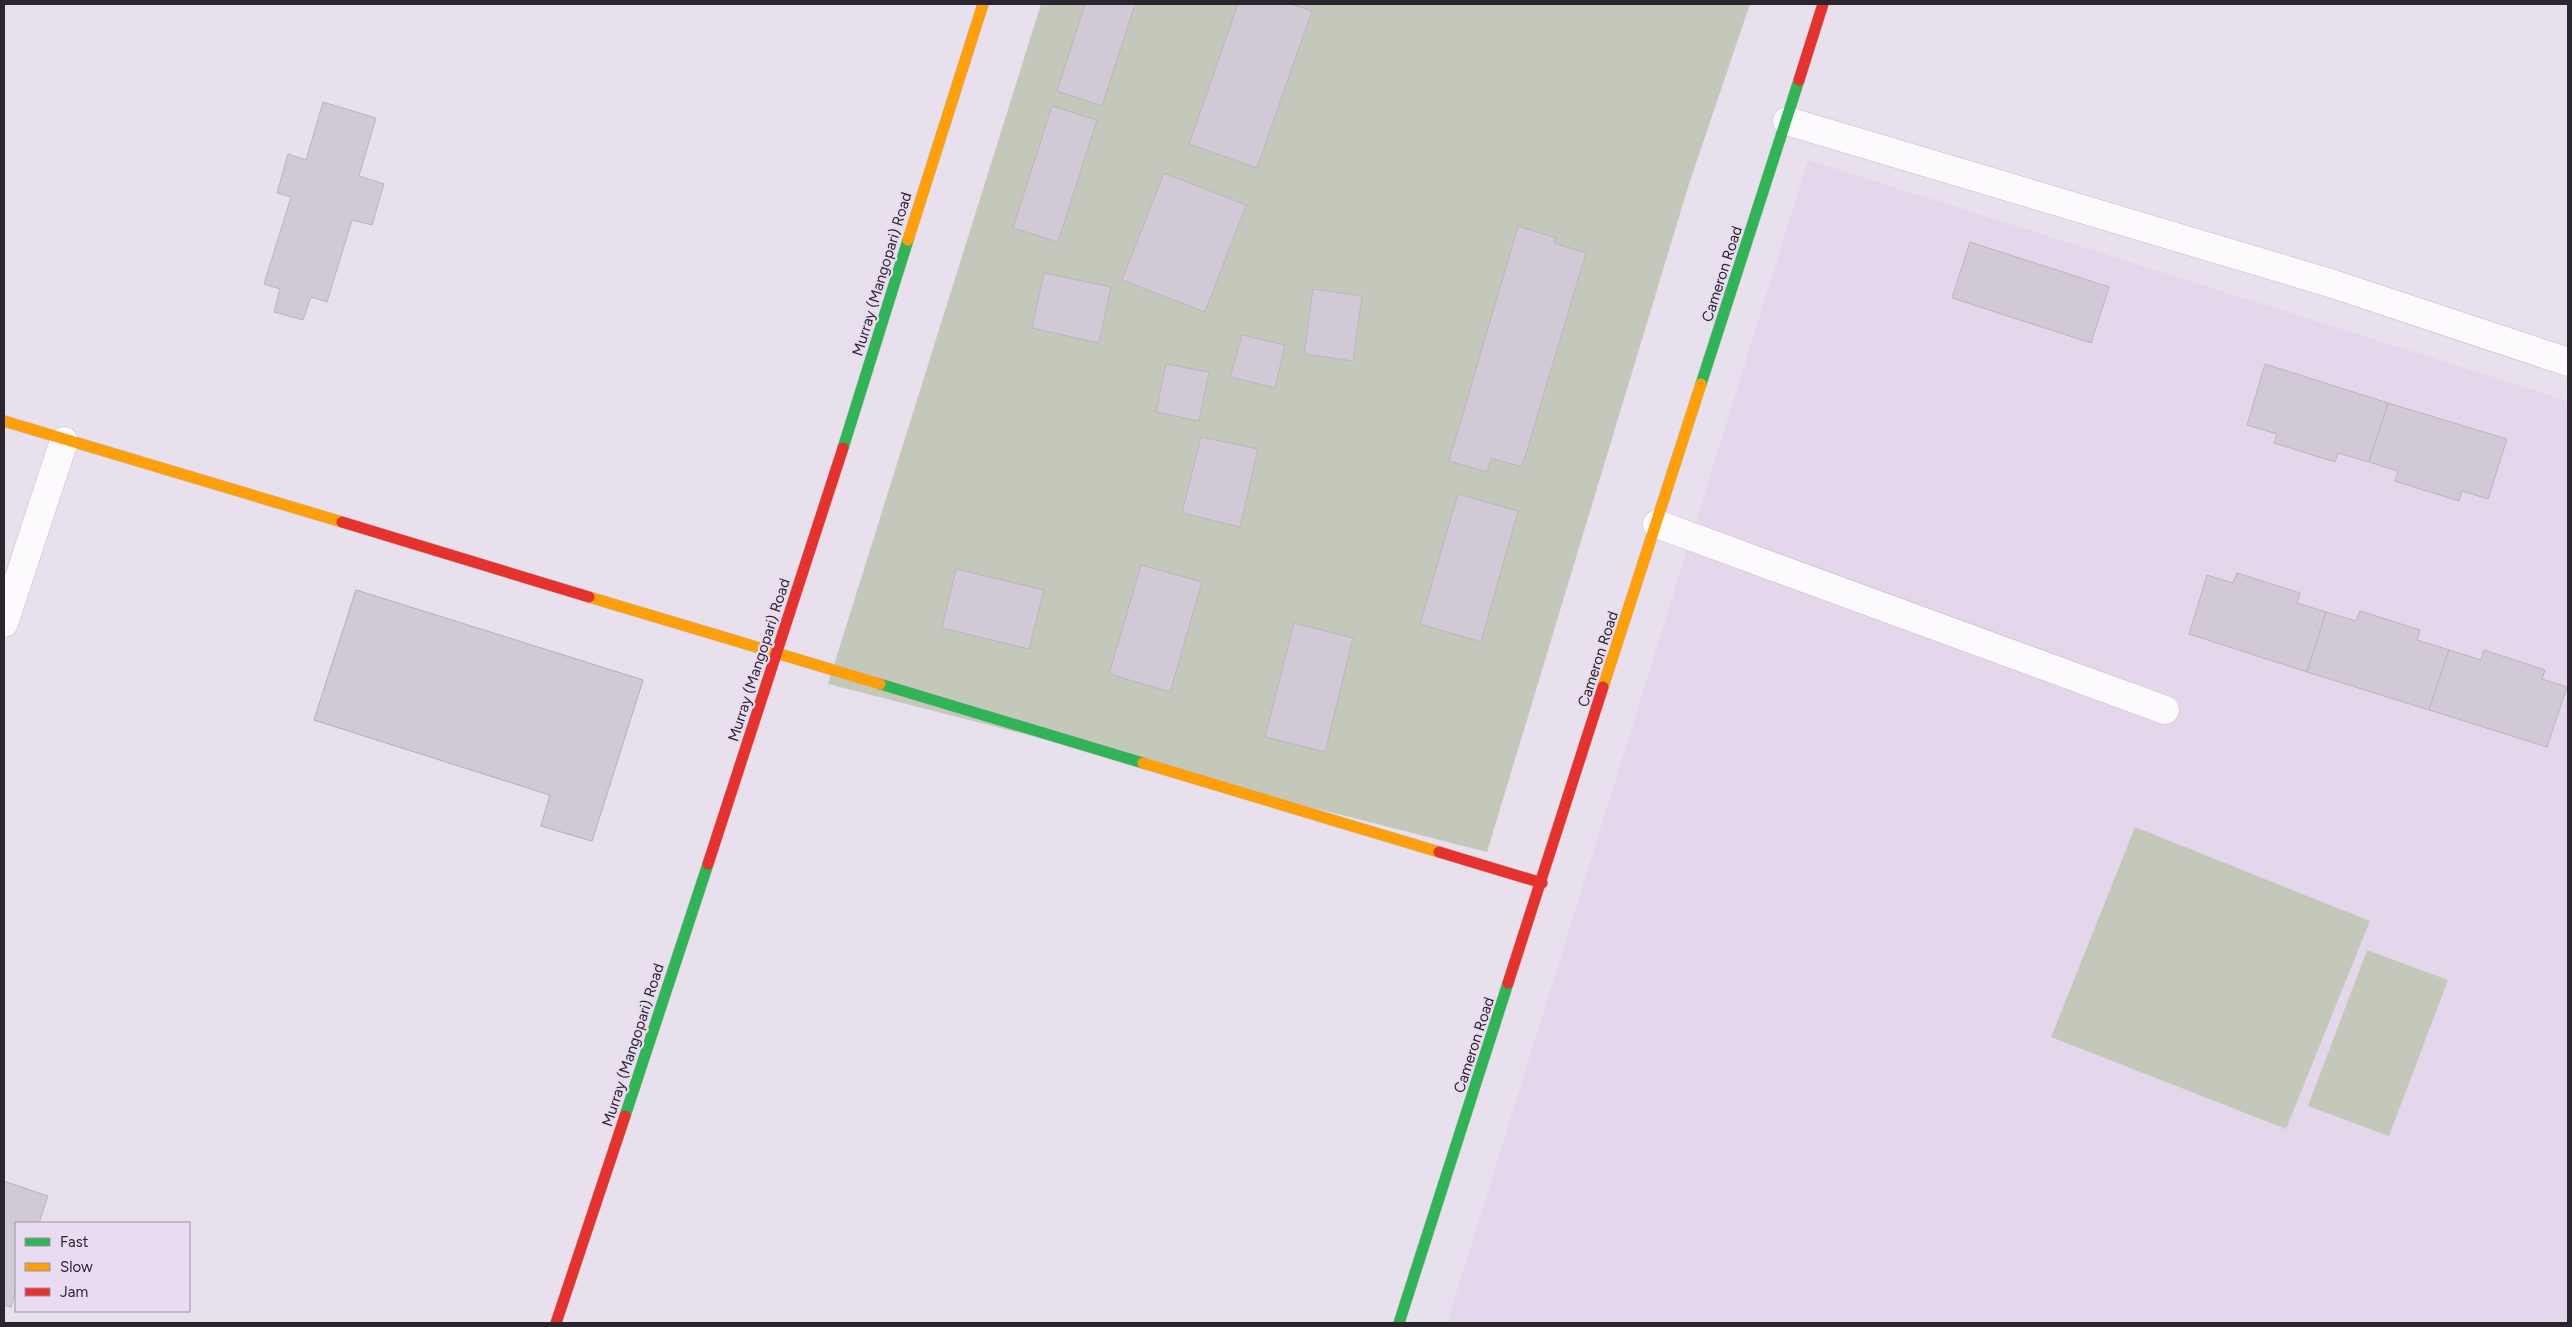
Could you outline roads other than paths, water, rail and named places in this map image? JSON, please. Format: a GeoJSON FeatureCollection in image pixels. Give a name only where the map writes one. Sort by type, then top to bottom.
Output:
{"type":"FeatureCollection","features":[{"type":"Feature","properties":{"kind":"street","name":"Murray (Mangopari) Road"},"geometry":{"type":"LineString","coordinates":[[556,1323],[778,653],[983,4]]}},
{"type":"Feature","properties":{"kind":"street","name":"Cameron Road"},"geometry":{"type":"LineString","coordinates":[[1399,1323],[1787,121],[1823,4]]}},
{"type":"Feature","properties":{"kind":"street"},"geometry":{"type":"LineString","coordinates":[[1787,121],[2330,283],[2568,362]]}},
{"type":"Feature","properties":{"kind":"street"},"geometry":{"type":"LineString","coordinates":[[4,421],[64,441],[1542,883]]}},
{"type":"Feature","properties":{"kind":"street"},"geometry":{"type":"LineString","coordinates":[[4,623],[64,441]]}},
{"type":"Feature","properties":{"kind":"street"},"geometry":{"type":"LineString","coordinates":[[1657,524],[2165,710]]}}]}
